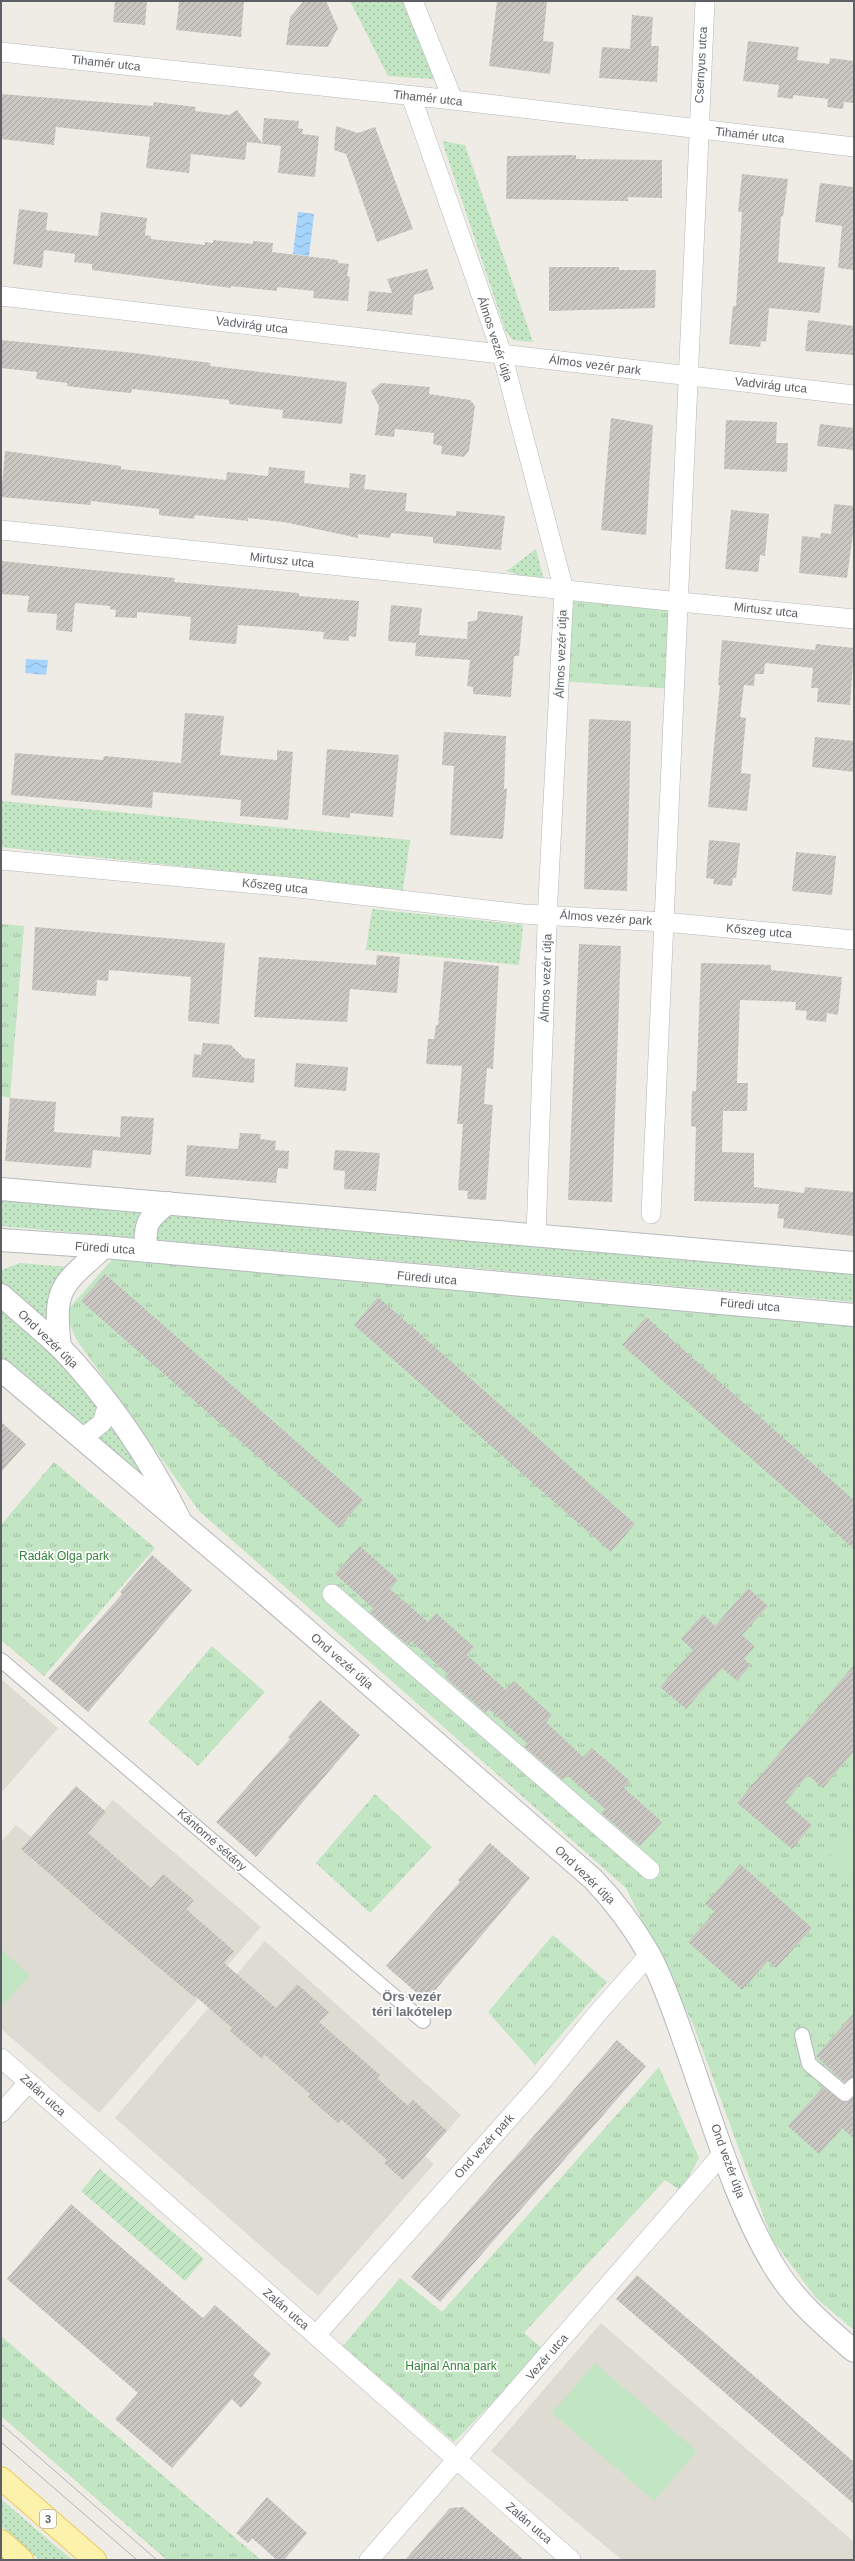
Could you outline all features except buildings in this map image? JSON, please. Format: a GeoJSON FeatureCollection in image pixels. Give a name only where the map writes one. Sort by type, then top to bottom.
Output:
{"type":"FeatureCollection","features":[{"type":"Feature","properties":{"kind":"main road"},"geometry":{"type":"LineString","coordinates":[[1,1189],[854,1263]]}},
{"type":"Feature","properties":{"kind":"main road"},"geometry":{"type":"LineString","coordinates":[[146,1251],[145,1227],[153,1215],[168,1203]]}},
{"type":"Feature","properties":{"kind":"main road","name":"Füredi utca"},"geometry":{"type":"LineString","coordinates":[[1,1240],[104,1247],[384,1274],[854,1315]]}},
{"type":"Feature","properties":{"kind":"main road"},"geometry":{"type":"LineString","coordinates":[[60,1347],[57,1318],[60,1294],[66,1282],[104,1247]]}},
{"type":"Feature","properties":{"kind":"main road","name":"Ond vezér útja"},"geometry":{"type":"LineString","coordinates":[[1,1294],[60,1347],[108,1404],[158,1475],[183,1526]]}},
{"type":"Feature","properties":{"kind":"main road","name":"Ond vezér útja"},"geometry":{"type":"LineString","coordinates":[[1,1370],[183,1526],[256,1586],[593,1879],[616,1903],[650,1955],[671,2004],[749,2220],[776,2270],[815,2316],[854,2351]]}},
{"type":"Feature","properties":{"kind":"main road","name":"3"},"geometry":{"type":"LineString","coordinates":[[1,2478],[95,2560]]}},
{"type":"Feature","properties":{"kind":"main road"},"geometry":{"type":"LineString","coordinates":[[1,2541],[22,2560]]}},
{"type":"Feature","properties":{"kind":"street"},"geometry":{"type":"LineString","coordinates":[[413,1],[453,100]]}},
{"type":"Feature","properties":{"kind":"street","name":"Csernyus utca"},"geometry":{"type":"LineString","coordinates":[[698,129],[705,1]]}},
{"type":"Feature","properties":{"kind":"street","name":"Tihamér utca"},"geometry":{"type":"LineString","coordinates":[[1,52],[453,100],[854,147]]}},
{"type":"Feature","properties":{"kind":"street","name":"Álmos vezér útja"},"geometry":{"type":"LineString","coordinates":[[410,96],[502,354],[564,590],[548,914],[536,1235]]}},
{"type":"Feature","properties":{"kind":"street"},"geometry":{"type":"LineString","coordinates":[[651,1214],[698,129]]}},
{"type":"Feature","properties":{"kind":"street","name":"Vadvirág utca"},"geometry":{"type":"LineString","coordinates":[[1,296],[502,354]]}},
{"type":"Feature","properties":{"kind":"street","name":"Álmos vezér park"},"geometry":{"type":"LineString","coordinates":[[502,354],[688,376]]}},
{"type":"Feature","properties":{"kind":"street","name":"Vadvirág utca"},"geometry":{"type":"LineString","coordinates":[[688,376],[854,395]]}},
{"type":"Feature","properties":{"kind":"street","name":"Mirtusz utca"},"geometry":{"type":"LineString","coordinates":[[1,530],[564,590]]}},
{"type":"Feature","properties":{"kind":"street"},"geometry":{"type":"LineString","coordinates":[[564,590],[678,601]]}},
{"type":"Feature","properties":{"kind":"street","name":"Mirtusz utca"},"geometry":{"type":"LineString","coordinates":[[678,601],[854,618]]}},
{"type":"Feature","properties":{"kind":"street","name":"Kőszeg utca"},"geometry":{"type":"LineString","coordinates":[[1,860],[289,887],[524,914],[548,914]]}},
{"type":"Feature","properties":{"kind":"street","name":"Álmos vezér park"},"geometry":{"type":"LineString","coordinates":[[548,914],[664,922]]}},
{"type":"Feature","properties":{"kind":"street","name":"Kőszeg utca"},"geometry":{"type":"LineString","coordinates":[[664,922],[854,940]]}},
{"type":"Feature","properties":{"kind":"street"},"geometry":{"type":"LineString","coordinates":[[81,1439],[102,1423],[108,1404]]}},
{"type":"Feature","properties":{"kind":"street"},"geometry":{"type":"LineString","coordinates":[[332,1594],[650,1870]]}},
{"type":"Feature","properties":{"kind":"street","name":"Kántorné sétány"},"geometry":{"type":"LineString","coordinates":[[1,1660],[423,2021]]}},
{"type":"Feature","properties":{"kind":"street","name":"Ond vezér park"},"geometry":{"type":"LineString","coordinates":[[316,2335],[544,2079],[596,2015],[650,1955]]}},
{"type":"Feature","properties":{"kind":"street"},"geometry":{"type":"LineString","coordinates":[[802,2035],[809,2064],[845,2094],[854,2085]]}},
{"type":"Feature","properties":{"kind":"street","name":"Zalán utca"},"geometry":{"type":"LineString","coordinates":[[1,2058],[571,2560]]}},
{"type":"Feature","properties":{"kind":"street"},"geometry":{"type":"LineString","coordinates":[[1,2113],[28,2082]]}},
{"type":"Feature","properties":{"kind":"street","name":"Vezér utca"},"geometry":{"type":"LineString","coordinates":[[369,2560],[455,2459],[724,2152]]}},
{"type":"Feature","properties":{"kind":"shaded area"},"geometry":{"type":"Polygon","coordinates":[[[1,1679],[58,1728],[1,1793],[1,1679]]]}},
{"type":"Feature","properties":{"kind":"shaded area"},"geometry":{"type":"Polygon","coordinates":[[[76,1786],[104,1810],[113,1800],[261,1927],[99,2113],[1,2029],[1,1842],[16,1825],[31,1837],[76,1786]]]}},
{"type":"Feature","properties":{"kind":"shaded area"},"geometry":{"type":"Polygon","coordinates":[[[265,1941],[461,2115],[425,2156],[434,2164],[318,2296],[115,2118],[265,1941]]]}},
{"type":"Feature","properties":{"kind":"shaded area"},"geometry":{"type":"Polygon","coordinates":[[[601,2323],[854,2542],[854,2560],[622,2560],[491,2451],[601,2323]]]}},
{"type":"Feature","properties":{"kind":"green space"},"geometry":{"type":"Polygon","coordinates":[[[350,1],[413,1],[446,80],[388,76],[350,1]]]}},
{"type":"Feature","properties":{"kind":"green space"},"geometry":{"type":"Polygon","coordinates":[[[442,141],[465,145],[533,342],[513,340],[506,332],[442,141]]]}},
{"type":"Feature","properties":{"kind":"green space"},"geometry":{"type":"Polygon","coordinates":[[[536,549],[544,581],[505,571],[508,570],[536,549]]]}},
{"type":"Feature","properties":{"kind":"green space"},"geometry":{"type":"Polygon","coordinates":[[[564,590],[679,601],[674,689],[560,681],[564,590]]]}},
{"type":"Feature","properties":{"kind":"green space"},"geometry":{"type":"Polygon","coordinates":[[[1,801],[410,840],[403,890],[1,847],[1,801]]]}},
{"type":"Feature","properties":{"kind":"green space"},"geometry":{"type":"Polygon","coordinates":[[[372,909],[523,925],[519,965],[366,950],[372,909]]]}},
{"type":"Feature","properties":{"kind":"green space"},"geometry":{"type":"Polygon","coordinates":[[[1,924],[24,926],[10,1098],[1,1096],[1,924]]]}},
{"type":"Feature","properties":{"kind":"green space"},"geometry":{"type":"Polygon","coordinates":[[[1,1195],[854,1271],[854,1302],[1,1226],[1,1195]]]}},
{"type":"Feature","properties":{"kind":"green space"},"geometry":{"type":"Polygon","coordinates":[[[116,1255],[854,1323],[854,2330],[816,2298],[772,2239],[693,2024],[626,1888],[199,1511],[76,1339],[65,1313],[116,1255]]]}},
{"type":"Feature","properties":{"kind":"green space"},"geometry":{"type":"Polygon","coordinates":[[[20,1263],[81,1268],[66,1282],[60,1347],[183,1526],[1,1370],[1,1270],[20,1263]]]}},
{"type":"Feature","properties":{"kind":"green space","name":"Radák Olga park"},"geometry":{"type":"Polygon","coordinates":[[[54,1462],[155,1548],[44,1676],[1,1640],[1,1525],[54,1462]]]}},
{"type":"Feature","properties":{"kind":"green space"},"geometry":{"type":"Polygon","coordinates":[[[212,1646],[265,1692],[198,1766],[148,1722],[212,1646]]]}},
{"type":"Feature","properties":{"kind":"green space"},"geometry":{"type":"Polygon","coordinates":[[[375,1794],[432,1847],[370,1913],[316,1863],[375,1794]]]}},
{"type":"Feature","properties":{"kind":"green space"},"geometry":{"type":"Polygon","coordinates":[[[854,1828],[854,1877],[830,1856],[854,1828]]]}},
{"type":"Feature","properties":{"kind":"green space"},"geometry":{"type":"Polygon","coordinates":[[[553,1935],[607,1982],[535,2065],[488,2012],[553,1935]]]}},
{"type":"Feature","properties":{"kind":"green space"},"geometry":{"type":"Polygon","coordinates":[[[1,1949],[30,1975],[1,2008],[1,1949]]]}},
{"type":"Feature","properties":{"kind":"green space","name":"Hajnal Anna park"},"geometry":{"type":"Polygon","coordinates":[[[659,2067],[699,2158],[681,2191],[665,2180],[524,2333],[544,2350],[454,2442],[343,2346],[400,2278],[442,2312],[659,2067]]]}},
{"type":"Feature","properties":{"kind":"green space"},"geometry":{"type":"Polygon","coordinates":[[[100,2169],[204,2259],[185,2281],[81,2191],[100,2169]]]}},
{"type":"Feature","properties":{"kind":"green space"},"geometry":{"type":"Polygon","coordinates":[[[1,2336],[261,2560],[167,2560],[1,2416],[1,2336]]]}},
{"type":"Feature","properties":{"kind":"green space"},"geometry":{"type":"Polygon","coordinates":[[[595,2363],[697,2451],[654,2501],[552,2413],[595,2363]]]}},
{"type":"Feature","properties":{"kind":"green space"},"geometry":{"type":"Polygon","coordinates":[[[1,2499],[72,2560],[40,2560],[1,2526],[1,2499]]]}},
{"type":"Feature","properties":{"kind":"water"},"geometry":{"type":"Polygon","coordinates":[[[298,212],[314,214],[309,256],[293,254],[298,212]]]}},
{"type":"Feature","properties":{"kind":"water"},"geometry":{"type":"Polygon","coordinates":[[[26,659],[48,660],[46,675],[25,673],[26,659]]]}},
{"type":"Feature","properties":{"kind":"tram line"},"geometry":{"type":"LineString","coordinates":[[1,2424],[157,2560]]}},
{"type":"Feature","properties":{"kind":"tram line"},"geometry":{"type":"LineString","coordinates":[[1,2442],[137,2560]]}},
{"type":"Feature","properties":{"kind":"district","name":"Örs vezér téri lakótelep"},"geometry":{"type":"Point","coordinates":[412,2004]}}]}
